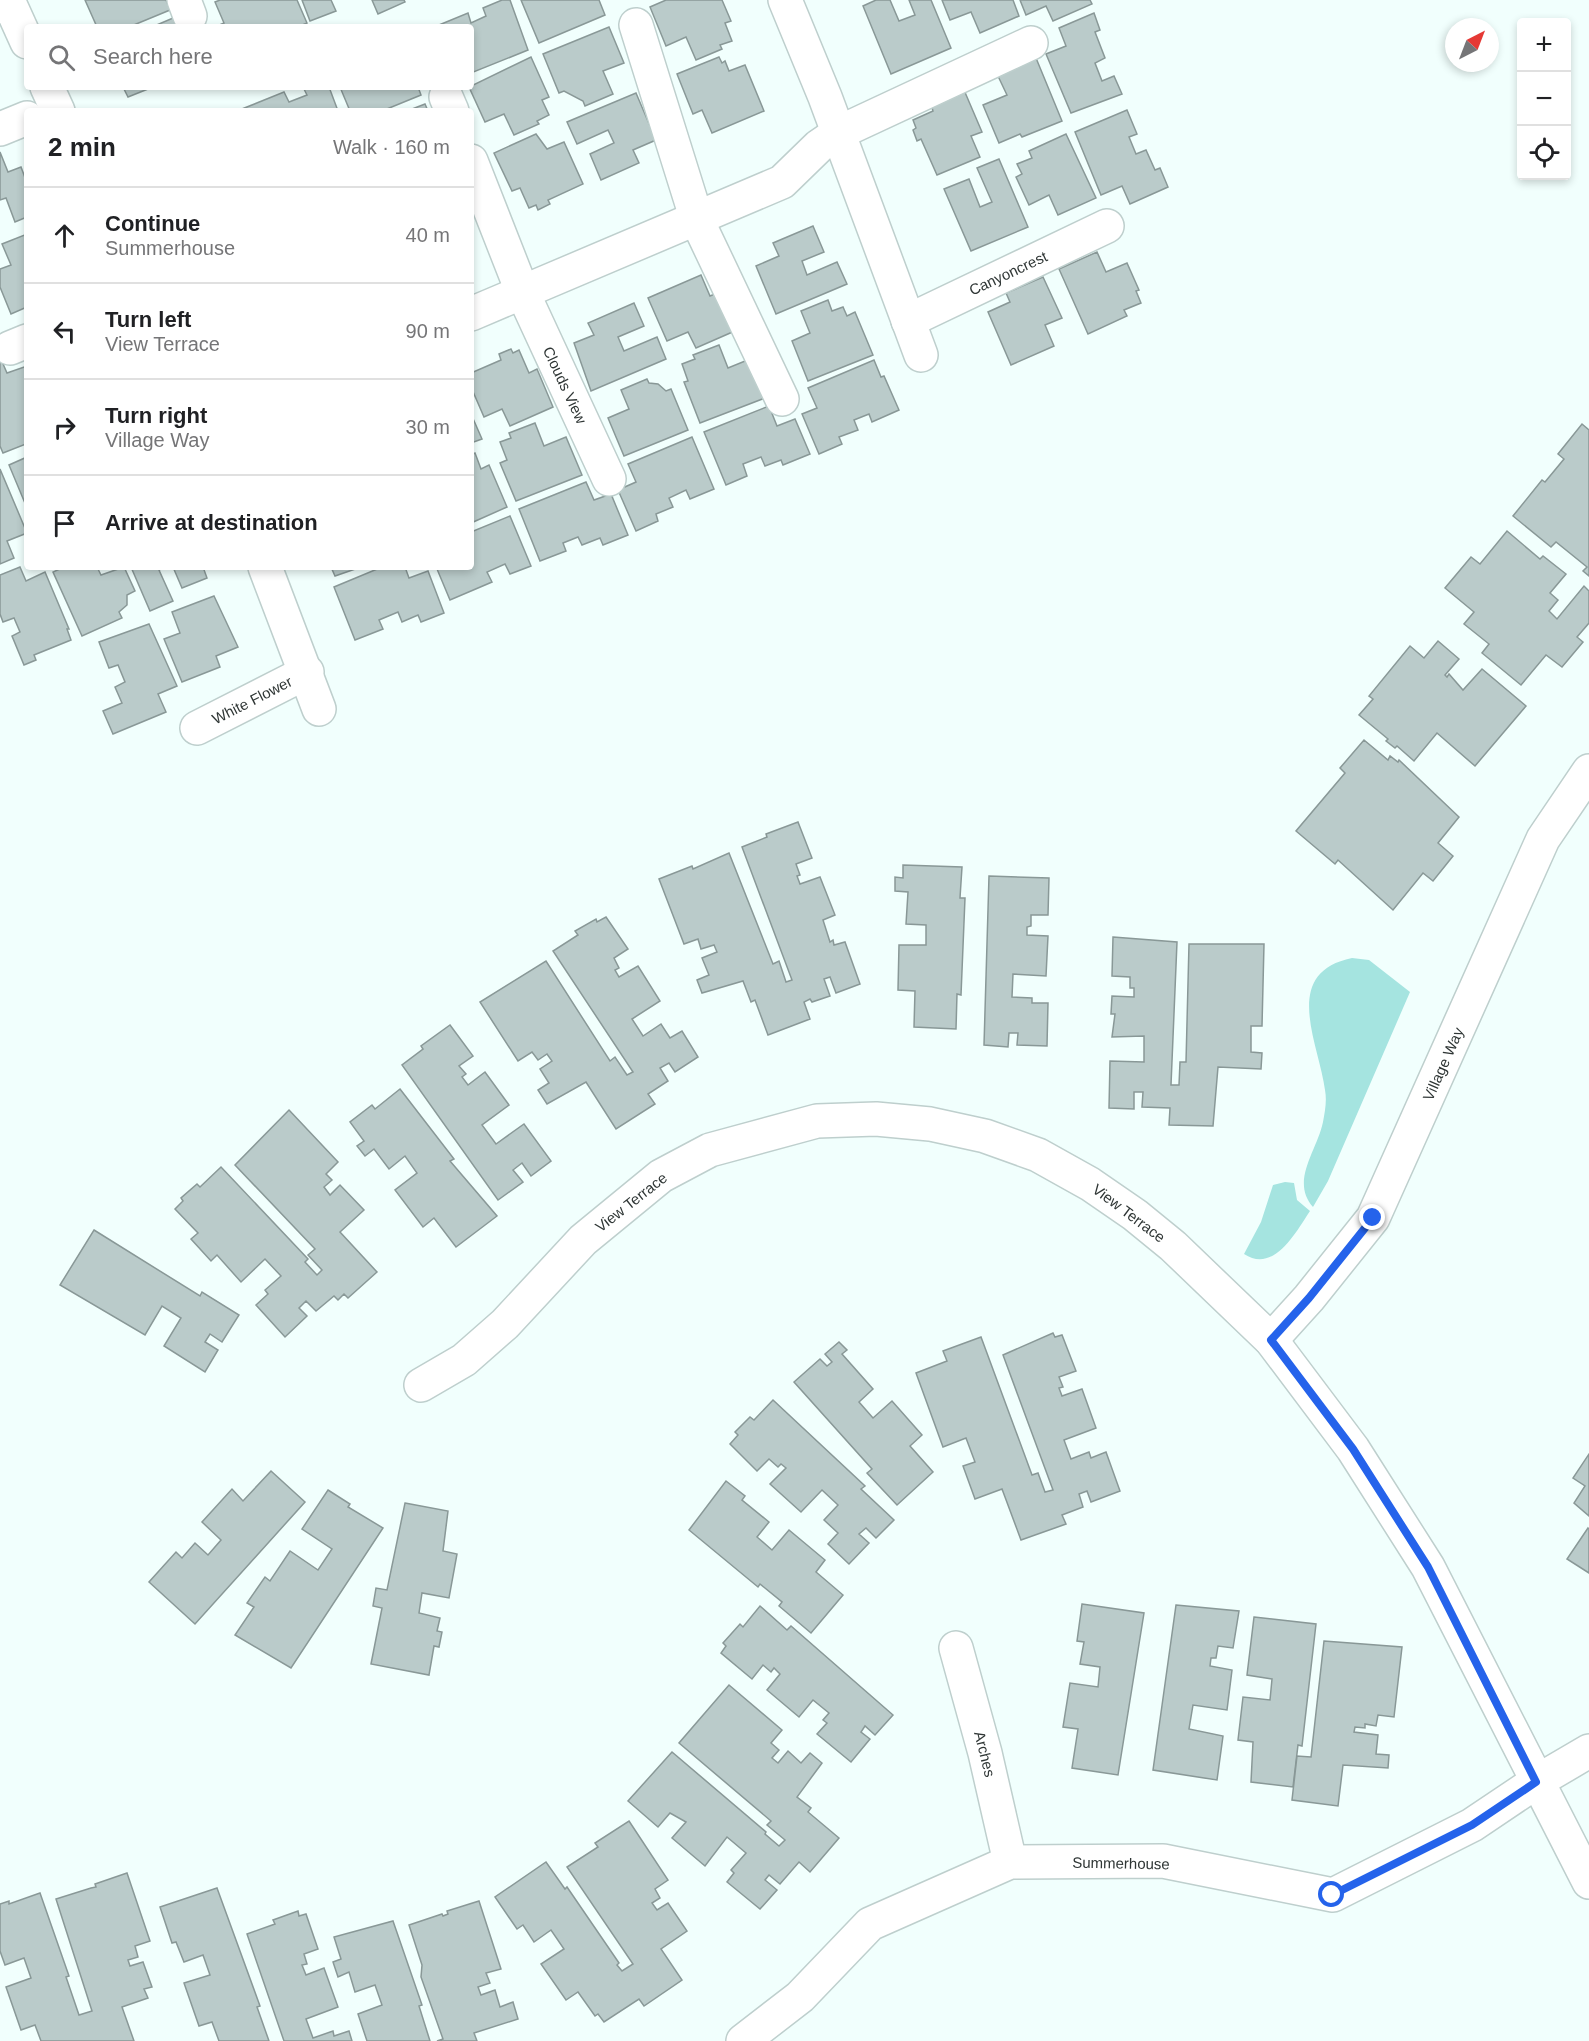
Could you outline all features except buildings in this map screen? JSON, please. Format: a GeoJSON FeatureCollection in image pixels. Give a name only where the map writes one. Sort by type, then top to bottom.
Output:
{"type":"FeatureCollection","features":[{"type":"Feature","properties":{"kind":"street"},"geometry":{"type":"LineString","coordinates":[[8,0],[24,35]]}},
{"type":"Feature","properties":{"kind":"street"},"geometry":{"type":"LineString","coordinates":[[785,0],[838,133],[921,355]]}},
{"type":"Feature","properties":{"kind":"street"},"geometry":{"type":"LineString","coordinates":[[636,25],[697,220],[782,399]]}},
{"type":"Feature","properties":{"kind":"street"},"geometry":{"type":"LineString","coordinates":[[474,313],[782,182],[819,146],[838,133],[1031,43]]}},
{"type":"Feature","properties":{"kind":"street"},"geometry":{"type":"LineString","coordinates":[[0,129],[24,117]]}},
{"type":"Feature","properties":{"kind":"street","name":"Clouds View"},"geometry":{"type":"LineString","coordinates":[[474,169],[522,291],[609,479]]}},
{"type":"Feature","properties":{"kind":"street","name":"Canyoncrest"},"geometry":{"type":"LineString","coordinates":[[908,321],[1107,226]]}},
{"type":"Feature","properties":{"kind":"street","name":"White Flower"},"geometry":{"type":"LineString","coordinates":[[266,570],[307,672],[319,709]]}},
{"type":"Feature","properties":{"kind":"street","name":"White Flower"},"geometry":{"type":"LineString","coordinates":[[197,728],[307,672]]}},
{"type":"Feature","properties":{"kind":"street","name":"Village Way"},"geometry":{"type":"LineString","coordinates":[[1271,1340],[1309,1298],[1373,1218],[1544,839],[1589,771]]}},
{"type":"Feature","properties":{"kind":"street","name":"View Terrace"},"geometry":{"type":"LineString","coordinates":[[420,1385],[464,1360],[505,1324],[583,1240],[662,1176],[710,1150],[817,1121],[876,1119],[930,1124],[985,1136],[1038,1155],[1090,1184],[1136,1215],[1173,1246],[1271,1340],[1353,1449],[1428,1567],[1589,1882]]}},
{"type":"Feature","properties":{"kind":"street","name":"Arches"},"geometry":{"type":"LineString","coordinates":[[956,1648],[985,1753],[1010,1862]]}},
{"type":"Feature","properties":{"kind":"street","name":"Summerhouse"},"geometry":{"type":"LineString","coordinates":[[743,2041],[800,1997],[870,1924],[1010,1862],[1163,1862],[1332,1895],[1472,1825],[1536,1782],[1589,1751]]}},
{"type":"Feature","properties":{"kind":"shaded area"},"geometry":{"type":"Polygon","coordinates":[[[1352,958],[1369,960],[1410,992],[1328,1181],[1313,1207],[1304,1187],[1304,1176],[1320,1133],[1326,1098],[1312,1032],[1309,1012],[1310,994],[1317,978],[1330,966],[1352,958]]]}},
{"type":"Feature","properties":{"kind":"shaded area"},"geometry":{"type":"Polygon","coordinates":[[[1285,1182],[1294,1183],[1297,1200],[1310,1211],[1291,1239],[1274,1255],[1265,1259],[1255,1259],[1244,1254],[1261,1222],[1273,1185],[1285,1182]]]}},
{"type":"Feature","properties":{"kind":"route"},"geometry":{"type":"LineString","coordinates":[[1332,1895],[1472,1825],[1536,1782],[1428,1567],[1353,1449],[1271,1340],[1309,1298],[1373,1218]]}}]}
